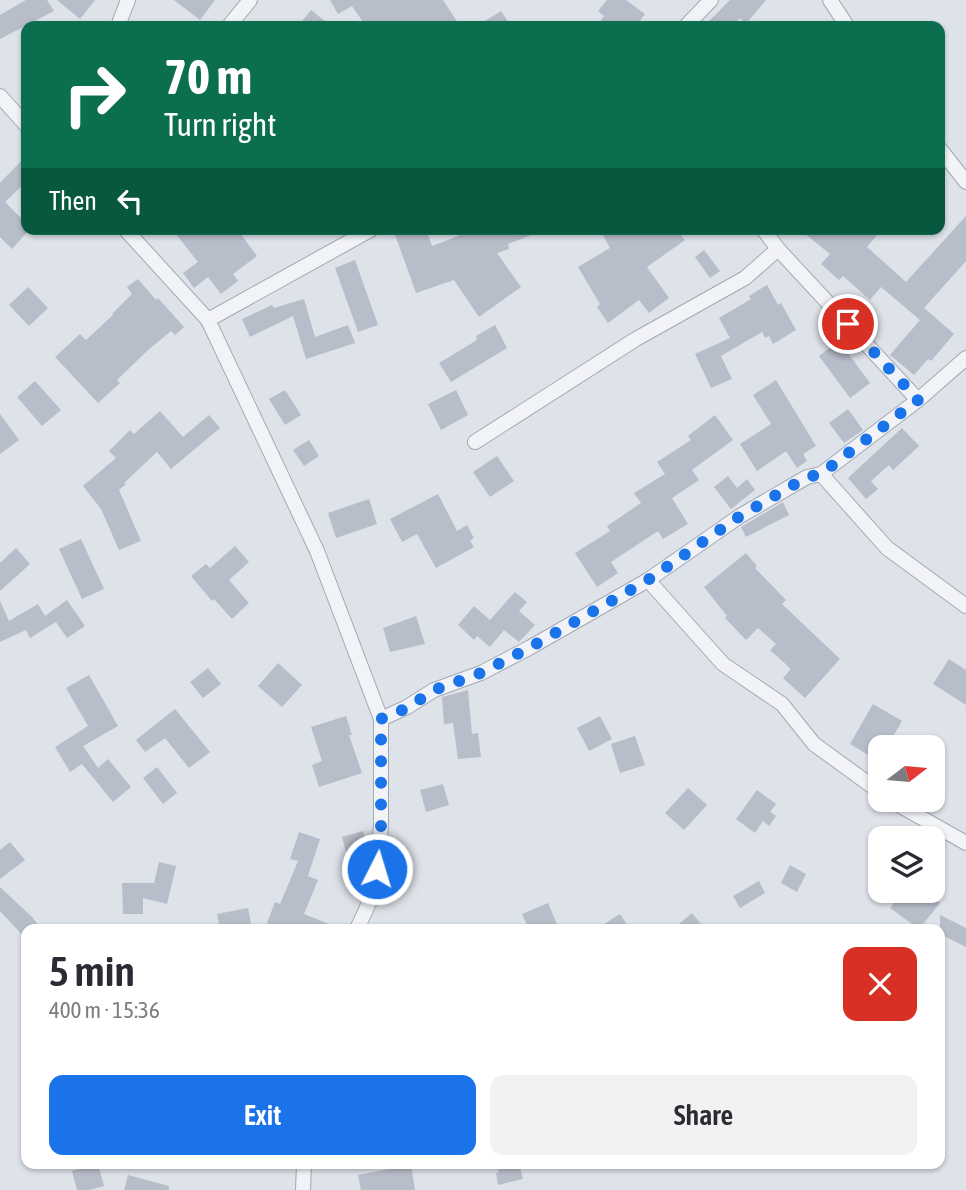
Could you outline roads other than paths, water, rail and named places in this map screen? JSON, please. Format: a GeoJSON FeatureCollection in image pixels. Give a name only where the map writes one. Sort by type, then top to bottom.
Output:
{"type":"FeatureCollection","features":[{"type":"Feature","properties":{"kind":"street"},"geometry":{"type":"LineString","coordinates":[[120,21],[128,0]]}},
{"type":"Feature","properties":{"kind":"street"},"geometry":{"type":"LineString","coordinates":[[233,21],[250,0]]}},
{"type":"Feature","properties":{"kind":"street"},"geometry":{"type":"LineString","coordinates":[[691,21],[710,0]]}},
{"type":"Feature","properties":{"kind":"street"},"geometry":{"type":"LineString","coordinates":[[830,0],[844,21]]}},
{"type":"Feature","properties":{"kind":"street"},"geometry":{"type":"LineString","coordinates":[[0,96],[21,119]]}},
{"type":"Feature","properties":{"kind":"street"},"geometry":{"type":"LineString","coordinates":[[945,155],[966,182]]}},
{"type":"Feature","properties":{"kind":"street"},"geometry":{"type":"LineString","coordinates":[[130,235],[208,320],[317,551],[381,719],[381,826],[375,890],[359,924]]}},
{"type":"Feature","properties":{"kind":"street"},"geometry":{"type":"LineString","coordinates":[[208,320],[361,235]]}},
{"type":"Feature","properties":{"kind":"street"},"geometry":{"type":"LineString","coordinates":[[768,235],[918,400]]}},
{"type":"Feature","properties":{"kind":"street"},"geometry":{"type":"LineString","coordinates":[[475,442],[636,339],[745,278],[778,249]]}},
{"type":"Feature","properties":{"kind":"street"},"geometry":{"type":"LineString","coordinates":[[381,719],[407,708],[434,690],[481,673],[648,580],[740,516],[807,477],[821,474],[918,400],[966,358]]}},
{"type":"Feature","properties":{"kind":"street"},"geometry":{"type":"LineString","coordinates":[[821,474],[887,548],[966,608]]}},
{"type":"Feature","properties":{"kind":"street"},"geometry":{"type":"LineString","coordinates":[[648,580],[723,664],[782,705],[814,744],[868,783]]}},
{"type":"Feature","properties":{"kind":"street"},"geometry":{"type":"LineString","coordinates":[[911,812],[966,843]]}},
{"type":"Feature","properties":{"kind":"street"},"geometry":{"type":"LineString","coordinates":[[303,1190],[304,1169]]}}]}
